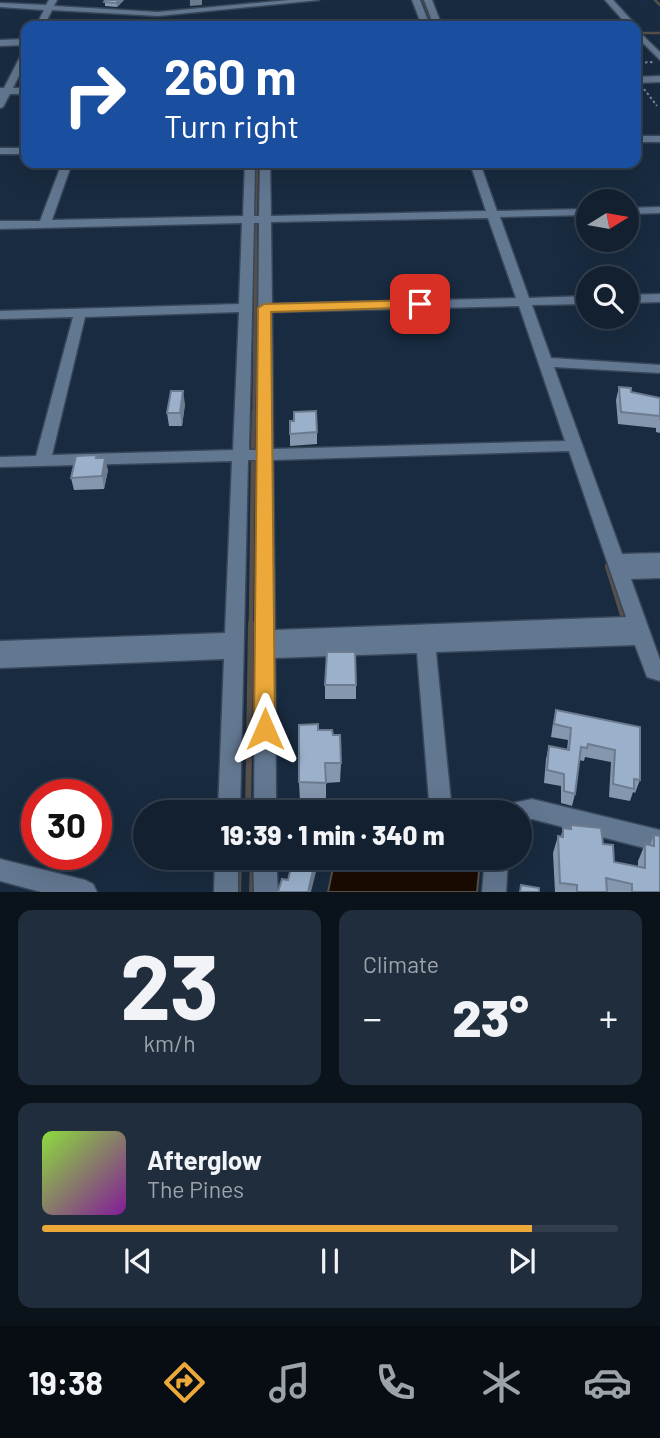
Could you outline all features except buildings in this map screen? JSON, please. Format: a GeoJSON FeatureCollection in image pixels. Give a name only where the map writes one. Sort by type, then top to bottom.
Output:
{"type":"FeatureCollection","features":[{"type":"Feature","properties":{"kind":"street"},"geometry":{"type":"LineString","coordinates":[[0,5],[52,4],[124,13],[232,9],[315,0]]}},
{"type":"Feature","properties":{"kind":"street"},"geometry":{"type":"LineString","coordinates":[[416,0],[424,21]]}},
{"type":"Feature","properties":{"kind":"street"},"geometry":{"type":"LineString","coordinates":[[428,0],[436,21]]}},
{"type":"Feature","properties":{"kind":"street"},"geometry":{"type":"LineString","coordinates":[[609,0],[627,21]]}},
{"type":"Feature","properties":{"kind":"street"},"geometry":{"type":"LineString","coordinates":[[124,13],[130,2]]}},
{"type":"Feature","properties":{"kind":"street"},"geometry":{"type":"LineString","coordinates":[[43,21],[52,4]]}},
{"type":"Feature","properties":{"kind":"street"},"geometry":{"type":"LineString","coordinates":[[641,38],[660,60]]}},
{"type":"Feature","properties":{"kind":"street"},"geometry":{"type":"LineString","coordinates":[[0,44],[21,43]]}},
{"type":"Feature","properties":{"kind":"street"},"geometry":{"type":"LineString","coordinates":[[0,105],[4,91],[21,62]]}},
{"type":"Feature","properties":{"kind":"street"},"geometry":{"type":"LineString","coordinates":[[641,80],[660,79]]}},
{"type":"Feature","properties":{"kind":"street"},"geometry":{"type":"LineString","coordinates":[[641,137],[660,137]]}},
{"type":"Feature","properties":{"kind":"street"},"geometry":{"type":"LineString","coordinates":[[0,150],[21,150]]}},
{"type":"Feature","properties":{"kind":"street"},"geometry":{"type":"LineString","coordinates":[[45,224],[65,168]]}},
{"type":"Feature","properties":{"kind":"street"},"geometry":{"type":"LineString","coordinates":[[229,800],[250,168]]}},
{"type":"Feature","properties":{"kind":"street"},"geometry":{"type":"LineString","coordinates":[[265,168],[265,800]]}},
{"type":"Feature","properties":{"kind":"street"},"geometry":{"type":"LineString","coordinates":[[477,168],[654,671],[660,673]]}},
{"type":"Feature","properties":{"kind":"street"},"geometry":{"type":"LineString","coordinates":[[639,211],[660,210]]}},
{"type":"Feature","properties":{"kind":"street"},"geometry":{"type":"LineString","coordinates":[[0,225],[576,212]]}},
{"type":"Feature","properties":{"kind":"street"},"geometry":{"type":"LineString","coordinates":[[639,299],[660,298]]}},
{"type":"Feature","properties":{"kind":"street"},"geometry":{"type":"LineString","coordinates":[[264,311],[576,301]]}},
{"type":"Feature","properties":{"kind":"street"},"geometry":{"type":"LineString","coordinates":[[0,315],[245,311]]}},
{"type":"Feature","properties":{"kind":"street"},"geometry":{"type":"LineString","coordinates":[[0,320],[245,311]]}},
{"type":"Feature","properties":{"kind":"street"},"geometry":{"type":"LineString","coordinates":[[43,461],[79,318]]}},
{"type":"Feature","properties":{"kind":"street"},"geometry":{"type":"LineString","coordinates":[[545,362],[660,369]]}},
{"type":"Feature","properties":{"kind":"street"},"geometry":{"type":"LineString","coordinates":[[0,462],[575,446]]}},
{"type":"Feature","properties":{"kind":"street"},"geometry":{"type":"LineString","coordinates":[[617,567],[660,559]]}},
{"type":"Feature","properties":{"kind":"street"},"geometry":{"type":"LineString","coordinates":[[617,567],[660,571]]}},
{"type":"Feature","properties":{"kind":"street"},"geometry":{"type":"LineString","coordinates":[[265,644],[640,631]]}},
{"type":"Feature","properties":{"kind":"street"},"geometry":{"type":"LineString","coordinates":[[265,644],[426,645],[640,631]]}},
{"type":"Feature","properties":{"kind":"street"},"geometry":{"type":"LineString","coordinates":[[426,645],[440,800]]}},
{"type":"Feature","properties":{"kind":"street"},"geometry":{"type":"LineString","coordinates":[[0,649],[234,646]]}},
{"type":"Feature","properties":{"kind":"street"},"geometry":{"type":"LineString","coordinates":[[0,660],[234,646]]}},
{"type":"Feature","properties":{"kind":"street"},"geometry":{"type":"LineString","coordinates":[[532,809],[660,841]]}},
{"type":"Feature","properties":{"kind":"street"},"geometry":{"type":"LineString","coordinates":[[0,870],[85,892]]}},
{"type":"Feature","properties":{"kind":"street"},"geometry":{"type":"LineString","coordinates":[[226,892],[227,870]]}},
{"type":"Feature","properties":{"kind":"street"},"geometry":{"type":"LineString","coordinates":[[265,870],[266,892]]}},
{"type":"Feature","properties":{"kind":"street"},"geometry":{"type":"LineString","coordinates":[[494,892],[496,870]]}},
{"type":"Feature","properties":{"kind":"path"},"geometry":{"type":"LineString","coordinates":[[641,62],[660,60]]}},
{"type":"Feature","properties":{"kind":"path"},"geometry":{"type":"LineString","coordinates":[[641,86],[657,106]]}},
{"type":"Feature","properties":{"kind":"shaded area"},"geometry":{"type":"Polygon","coordinates":[[[333,870],[479,870],[477,892],[328,892],[333,870]]]}},
{"type":"Feature","properties":{"kind":"waterway"},"geometry":{"type":"LineString","coordinates":[[423,0],[431,21]]}},
{"type":"Feature","properties":{"kind":"waterway"},"geometry":{"type":"LineString","coordinates":[[655,0],[660,5]]}},
{"type":"Feature","properties":{"kind":"waterway"},"geometry":{"type":"LineString","coordinates":[[642,33],[660,33]]}},
{"type":"Feature","properties":{"kind":"waterway"},"geometry":{"type":"LineString","coordinates":[[256,217],[257,168]]}},
{"type":"Feature","properties":{"kind":"waterway"},"geometry":{"type":"LineString","coordinates":[[256,222],[256,241]]}},
{"type":"Feature","properties":{"kind":"waterway"},"geometry":{"type":"LineString","coordinates":[[254,412],[256,241]]}},
{"type":"Feature","properties":{"kind":"waterway"},"geometry":{"type":"LineString","coordinates":[[253,451],[254,411]]}},
{"type":"Feature","properties":{"kind":"waterway"},"geometry":{"type":"LineString","coordinates":[[251,625],[253,460]]}},
{"type":"Feature","properties":{"kind":"waterway"},"geometry":{"type":"LineString","coordinates":[[607,566],[623,618]]}},
{"type":"Feature","properties":{"kind":"waterway"},"geometry":{"type":"LineString","coordinates":[[248,800],[251,623]]}},
{"type":"Feature","properties":{"kind":"waterway"},"geometry":{"type":"LineString","coordinates":[[238,892],[239,870]]}},
{"type":"Feature","properties":{"kind":"waterway"},"geometry":{"type":"LineString","coordinates":[[252,892],[253,870]]}},
{"type":"Feature","properties":{"kind":"route"},"geometry":{"type":"LineString","coordinates":[[265,729],[264,308],[420,304]]}}]}
